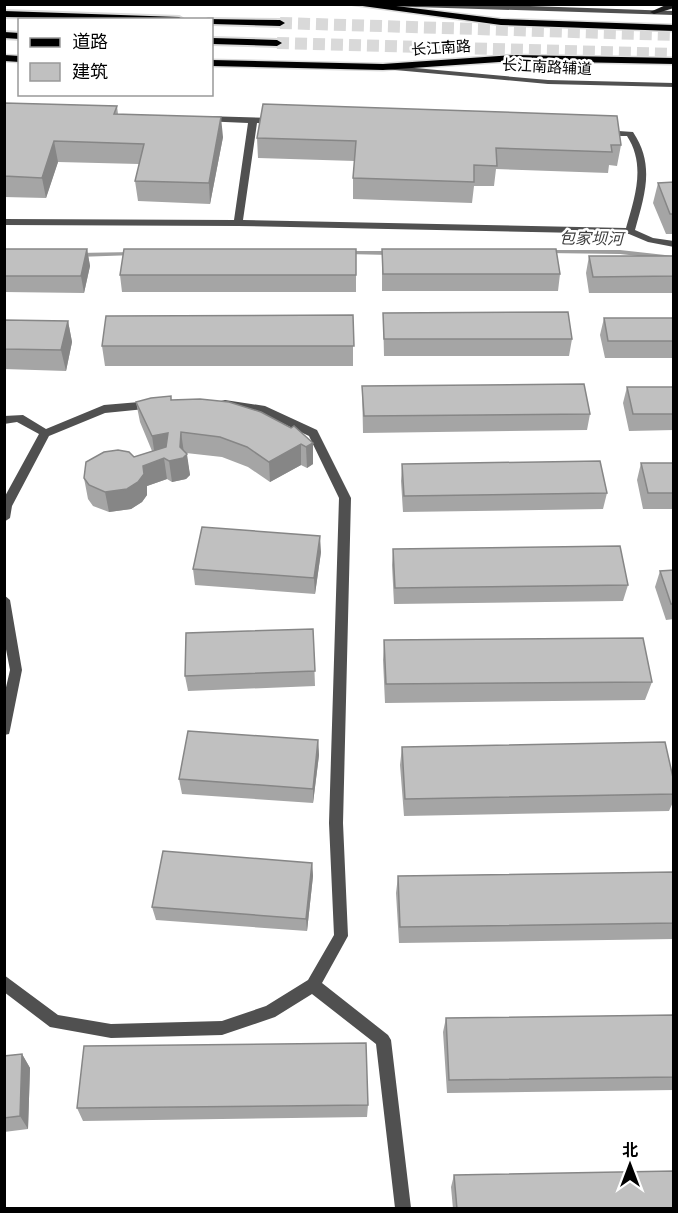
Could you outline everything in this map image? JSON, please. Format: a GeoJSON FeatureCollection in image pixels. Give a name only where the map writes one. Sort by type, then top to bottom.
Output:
{"type":"FeatureCollection","features":[{"type":"Feature","properties":{"kind":"highway"},"geometry":{"type":"LineString","coordinates":[[4,14],[121,18]]}},
{"type":"Feature","properties":{"kind":"highway"},"geometry":{"type":"LineString","coordinates":[[213,21],[280,23]]}},
{"type":"Feature","properties":{"kind":"highway"},"geometry":{"type":"LineString","coordinates":[[213,41],[277,43]]}},
{"type":"Feature","properties":{"kind":"main road","name":"长江南路"},"geometry":{"type":"LineString","coordinates":[[352,4],[501,22],[674,28]]}},
{"type":"Feature","properties":{"kind":"main road"},"geometry":{"type":"LineString","coordinates":[[654,12],[674,5]]}},
{"type":"Feature","properties":{"kind":"main road"},"geometry":{"type":"LineString","coordinates":[[632,27],[669,33],[674,36]]}},
{"type":"Feature","properties":{"kind":"main road","name":"长江南路"},"geometry":{"type":"LineString","coordinates":[[213,63],[383,67],[515,58],[670,59]]}},
{"type":"Feature","properties":{"kind":"street"},"geometry":{"type":"LineString","coordinates":[[384,4],[674,13]]}},
{"type":"Feature","properties":{"kind":"street","name":"长江南路辅道"},"geometry":{"type":"LineString","coordinates":[[383,67],[548,82],[674,86]]}},
{"type":"Feature","properties":{"kind":"street"},"geometry":{"type":"LineString","coordinates":[[196,118],[288,122]]}},
{"type":"Feature","properties":{"kind":"street"},"geometry":{"type":"LineString","coordinates":[[238,223],[253,120]]}},
{"type":"Feature","properties":{"kind":"street"},"geometry":{"type":"LineString","coordinates":[[598,133],[630,134],[639,144],[643,179],[630,231]]}},
{"type":"Feature","properties":{"kind":"street"},"geometry":{"type":"LineString","coordinates":[[4,222],[238,223],[630,231],[651,240],[674,244]]}},
{"type":"Feature","properties":{"kind":"street"},"geometry":{"type":"LineString","coordinates":[[4,982],[55,1022],[111,1031],[222,1028],[270,1012],[313,985],[341,936],[336,823],[345,498],[313,433],[261,408],[208,402]]}},
{"type":"Feature","properties":{"kind":"street"},"geometry":{"type":"LineString","coordinates":[[4,518],[6,506],[45,433],[104,409],[163,404]]}},
{"type":"Feature","properties":{"kind":"street"},"geometry":{"type":"LineString","coordinates":[[4,420],[19,418],[45,433]]}},
{"type":"Feature","properties":{"kind":"street"},"geometry":{"type":"LineString","coordinates":[[4,600],[16,670],[4,730]]}},
{"type":"Feature","properties":{"kind":"street"},"geometry":{"type":"LineString","coordinates":[[313,985],[383,1040],[403,1209]]}},
{"type":"Feature","properties":{"kind":"building"},"geometry":{"type":"Polygon","coordinates":[[[4,103],[117,106],[114,114],[221,117],[209,183],[135,181],[144,144],[54,141],[42,178],[4,176],[4,103]]]}},
{"type":"Feature","properties":{"kind":"building"},"geometry":{"type":"Polygon","coordinates":[[[263,104],[617,116],[621,145],[611,145],[612,152],[496,148],[497,166],[474,165],[474,182],[353,178],[356,141],[257,138],[263,104]]]}},
{"type":"Feature","properties":{"kind":"building"},"geometry":{"type":"Polygon","coordinates":[[[674,182],[674,214],[670,214],[658,183],[674,182]]]}},
{"type":"Feature","properties":{"kind":"building"},"geometry":{"type":"Polygon","coordinates":[[[4,249],[87,249],[81,276],[4,276],[4,249]]]}},
{"type":"Feature","properties":{"kind":"building"},"geometry":{"type":"Polygon","coordinates":[[[124,249],[356,249],[356,275],[120,275],[124,249]]]}},
{"type":"Feature","properties":{"kind":"building"},"geometry":{"type":"Polygon","coordinates":[[[382,249],[556,249],[560,274],[383,274],[382,249]]]}},
{"type":"Feature","properties":{"kind":"building"},"geometry":{"type":"Polygon","coordinates":[[[589,256],[674,256],[674,276],[593,277],[589,256]]]}},
{"type":"Feature","properties":{"kind":"building"},"geometry":{"type":"Polygon","coordinates":[[[568,312],[572,339],[384,339],[383,313],[568,312]]]}},
{"type":"Feature","properties":{"kind":"building"},"geometry":{"type":"Polygon","coordinates":[[[353,315],[354,346],[102,346],[106,316],[353,315]]]}},
{"type":"Feature","properties":{"kind":"building"},"geometry":{"type":"Polygon","coordinates":[[[604,318],[674,318],[674,341],[608,341],[604,318]]]}},
{"type":"Feature","properties":{"kind":"building"},"geometry":{"type":"Polygon","coordinates":[[[4,320],[68,321],[61,350],[4,349],[4,320]]]}},
{"type":"Feature","properties":{"kind":"building"},"geometry":{"type":"Polygon","coordinates":[[[584,384],[590,414],[364,416],[362,386],[584,384]]]}},
{"type":"Feature","properties":{"kind":"building"},"geometry":{"type":"Polygon","coordinates":[[[627,387],[674,387],[674,414],[633,414],[627,387]]]}},
{"type":"Feature","properties":{"kind":"building"},"geometry":{"type":"Polygon","coordinates":[[[171,396],[171,400],[200,399],[229,402],[261,412],[291,428],[294,426],[313,443],[306,447],[301,444],[269,462],[247,447],[220,437],[181,432],[180,447],[187,454],[183,458],[169,461],[164,458],[143,466],[144,474],[138,482],[127,489],[105,492],[89,485],[84,478],[86,462],[104,452],[118,450],[129,452],[134,457],[166,447],[168,433],[152,436],[136,402],[171,396]]]}},
{"type":"Feature","properties":{"kind":"building"},"geometry":{"type":"Polygon","coordinates":[[[600,461],[607,493],[404,496],[402,464],[600,461]]]}},
{"type":"Feature","properties":{"kind":"building"},"geometry":{"type":"Polygon","coordinates":[[[641,463],[674,463],[674,493],[648,493],[641,463]]]}},
{"type":"Feature","properties":{"kind":"building"},"geometry":{"type":"Polygon","coordinates":[[[202,527],[320,536],[314,578],[193,569],[202,527]]]}},
{"type":"Feature","properties":{"kind":"building"},"geometry":{"type":"Polygon","coordinates":[[[620,546],[628,585],[395,588],[393,549],[620,546]]]}},
{"type":"Feature","properties":{"kind":"building"},"geometry":{"type":"Polygon","coordinates":[[[674,570],[674,604],[671,604],[660,571],[674,570]]]}},
{"type":"Feature","properties":{"kind":"building"},"geometry":{"type":"Polygon","coordinates":[[[313,629],[315,671],[185,676],[186,633],[313,629]]]}},
{"type":"Feature","properties":{"kind":"building"},"geometry":{"type":"Polygon","coordinates":[[[643,638],[652,682],[386,684],[384,640],[643,638]]]}},
{"type":"Feature","properties":{"kind":"building"},"geometry":{"type":"Polygon","coordinates":[[[188,731],[318,740],[313,789],[179,779],[188,731]]]}},
{"type":"Feature","properties":{"kind":"building"},"geometry":{"type":"Polygon","coordinates":[[[665,742],[674,782],[674,794],[405,799],[402,747],[665,742]]]}},
{"type":"Feature","properties":{"kind":"building"},"geometry":{"type":"Polygon","coordinates":[[[163,851],[312,863],[306,919],[152,907],[163,851]]]}},
{"type":"Feature","properties":{"kind":"building"},"geometry":{"type":"Polygon","coordinates":[[[674,872],[674,923],[400,927],[398,876],[674,872]]]}},
{"type":"Feature","properties":{"kind":"building"},"geometry":{"type":"Polygon","coordinates":[[[674,1015],[674,1077],[449,1080],[446,1018],[674,1015]]]}},
{"type":"Feature","properties":{"kind":"building"},"geometry":{"type":"Polygon","coordinates":[[[366,1043],[368,1105],[77,1108],[84,1046],[366,1043]]]}},
{"type":"Feature","properties":{"kind":"building"},"geometry":{"type":"Polygon","coordinates":[[[22,1054],[20,1116],[4,1118],[4,1056],[22,1054]]]}},
{"type":"Feature","properties":{"kind":"building"},"geometry":{"type":"Polygon","coordinates":[[[674,1171],[674,1209],[457,1209],[454,1175],[674,1171]]]}},
{"type":"Feature","properties":{"kind":"waterway","name":"包家坝河"},"geometry":{"type":"LineString","coordinates":[[548,252],[620,252],[674,258]]}},
{"type":"Feature","properties":{"kind":"waterway","name":"包家坝河"},"geometry":{"type":"LineString","coordinates":[[347,253],[391,253]]}},
{"type":"Feature","properties":{"kind":"waterway","name":"包家坝河"},"geometry":{"type":"LineString","coordinates":[[77,255],[133,254]]}},
{"type":"Feature","properties":{"kind":"tunnel"},"geometry":{"type":"LineString","coordinates":[[280,23],[674,35]]}},
{"type":"Feature","properties":{"kind":"tunnel"},"geometry":{"type":"LineString","coordinates":[[277,43],[674,54]]}}]}
